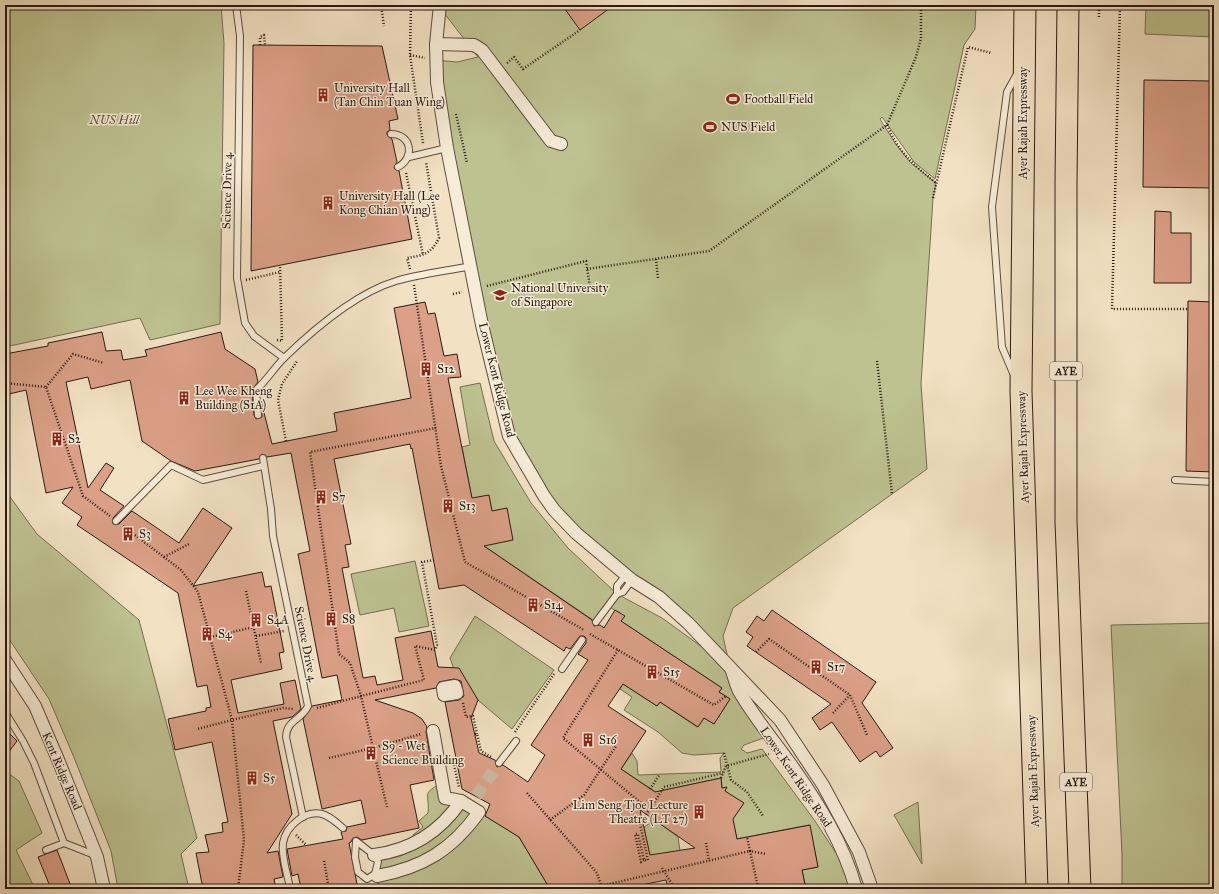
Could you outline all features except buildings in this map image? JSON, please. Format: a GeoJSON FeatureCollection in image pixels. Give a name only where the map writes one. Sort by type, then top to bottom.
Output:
{"type":"FeatureCollection","features":[{"type":"Feature","properties":{"kind":"highway","name":"Ayer Rajah Expressway"},"geometry":{"type":"LineString","coordinates":[[1025,5],[1021,391],[1037,889]]}},
{"type":"Feature","properties":{"kind":"highway","name":"AYE"},"geometry":{"type":"LineString","coordinates":[[1068,5],[1066,199],[1066,521],[1080,889]]}},
{"type":"Feature","properties":{"kind":"street","name":"Lower Kent Ridge Road"},"geometry":{"type":"LineString","coordinates":[[440,5],[436,44],[436,82],[447,148],[482,325],[509,436],[526,467],[554,510],[576,533],[629,577],[659,597],[688,623],[780,720],[823,785],[859,852],[872,889]]}},
{"type":"Feature","properties":{"kind":"street"},"geometry":{"type":"LineString","coordinates":[[436,44],[474,45],[482,50],[551,142],[561,144]]}},
{"type":"Feature","properties":{"kind":"street","name":"Kent Ridge Road"},"geometry":{"type":"LineString","coordinates":[[5,660],[35,706],[97,857],[104,889]]}},
{"type":"Feature","properties":{"kind":"street","name":"Lower Kent Ridge Road"},"geometry":{"type":"LineString","coordinates":[[730,668],[739,690],[769,736],[792,766],[835,834],[856,889]]}},
{"type":"Feature","properties":{"kind":"street"},"geometry":{"type":"LineString","coordinates":[[433,731],[446,798],[460,795]]}},
{"type":"Feature","properties":{"kind":"street"},"geometry":{"type":"LineString","coordinates":[[376,859],[427,837],[452,815],[460,795]]}},
{"type":"Feature","properties":{"kind":"street"},"geometry":{"type":"LineString","coordinates":[[377,876],[407,869],[432,857],[447,848],[468,828],[479,812],[460,795]]}},
{"type":"Feature","properties":{"kind":"street"},"geometry":{"type":"LineString","coordinates":[[436,830],[447,848]]}},
{"type":"Feature","properties":{"kind":"street"},"geometry":{"type":"LineString","coordinates":[[402,849],[407,869]]}},
{"type":"Feature","properties":{"kind":"lane","name":"Science Drive 4"},"geometry":{"type":"LineString","coordinates":[[236,5],[240,36],[236,278],[245,323],[254,336],[284,358]]}},
{"type":"Feature","properties":{"kind":"lane"},"geometry":{"type":"LineString","coordinates":[[1021,391],[1002,347],[992,207],[1007,92],[1024,61]]}},
{"type":"Feature","properties":{"kind":"lane"},"geometry":{"type":"LineString","coordinates":[[391,134],[398,134],[404,138],[410,151],[409,157],[404,164],[398,167]]}},
{"type":"Feature","properties":{"kind":"lane"},"geometry":{"type":"LineString","coordinates":[[409,157],[447,148]]}},
{"type":"Feature","properties":{"kind":"lane"},"geometry":{"type":"LineString","coordinates":[[258,415],[256,390],[266,381],[284,358],[338,312],[372,291],[395,281],[471,266]]}},
{"type":"Feature","properties":{"kind":"lane","name":"Science Drive 4"},"geometry":{"type":"LineString","coordinates":[[263,458],[263,466],[271,509],[273,536],[308,706],[305,713],[291,723],[286,729],[286,737],[303,817]]}},
{"type":"Feature","properties":{"kind":"lane"},"geometry":{"type":"LineString","coordinates":[[116,521],[171,465],[203,480],[263,466]]}},
{"type":"Feature","properties":{"kind":"lane"},"geometry":{"type":"LineString","coordinates":[[1175,480],[1214,482]]}},
{"type":"Feature","properties":{"kind":"lane"},"geometry":{"type":"LineString","coordinates":[[596,622],[616,594],[623,592],[629,577]]}},
{"type":"Feature","properties":{"kind":"lane"},"geometry":{"type":"LineString","coordinates":[[560,668],[582,640]]}},
{"type":"Feature","properties":{"kind":"lane"},"geometry":{"type":"LineString","coordinates":[[5,712],[23,740],[34,763],[64,843]]}},
{"type":"Feature","properties":{"kind":"lane"},"geometry":{"type":"LineString","coordinates":[[500,763],[514,738]]}},
{"type":"Feature","properties":{"kind":"lane"},"geometry":{"type":"LineString","coordinates":[[290,889],[283,843],[287,831],[295,822],[303,817],[322,814],[334,820],[343,828]]}},
{"type":"Feature","properties":{"kind":"lane"},"geometry":{"type":"LineString","coordinates":[[356,841],[376,859],[375,874],[367,879],[362,876],[358,872],[355,857],[356,841]]}},
{"type":"Feature","properties":{"kind":"lane"},"geometry":{"type":"LineString","coordinates":[[46,850],[64,843],[97,857]]}},
{"type":"Feature","properties":{"kind":"path"},"geometry":{"type":"LineString","coordinates":[[381,5],[384,26]]}},
{"type":"Feature","properties":{"kind":"path"},"geometry":{"type":"LineString","coordinates":[[411,5],[410,55],[439,238],[434,249],[424,255],[407,258],[412,278],[441,466],[465,562],[714,705],[726,696]]}},
{"type":"Feature","properties":{"kind":"path"},"geometry":{"type":"LineString","coordinates":[[588,270],[709,251],[887,125],[916,57],[921,38],[922,10],[920,5]]}},
{"type":"Feature","properties":{"kind":"path"},"geometry":{"type":"LineString","coordinates":[[1099,5],[1099,17]]}},
{"type":"Feature","properties":{"kind":"path"},"geometry":{"type":"LineString","coordinates":[[1120,5],[1112,309],[1188,309]]}},
{"type":"Feature","properties":{"kind":"path"},"geometry":{"type":"LineString","coordinates":[[514,57],[523,69],[580,30]]}},
{"type":"Feature","properties":{"kind":"path"},"geometry":{"type":"LineString","coordinates":[[260,45],[260,37],[264,35],[265,45]]}},
{"type":"Feature","properties":{"kind":"path"},"geometry":{"type":"LineString","coordinates":[[933,198],[968,47],[991,53]]}},
{"type":"Feature","properties":{"kind":"path"},"geometry":{"type":"LineString","coordinates":[[887,125],[895,143],[910,162],[936,183]]}},
{"type":"Feature","properties":{"kind":"path"},"geometry":{"type":"LineString","coordinates":[[404,164],[424,255]]}},
{"type":"Feature","properties":{"kind":"path"},"geometry":{"type":"LineString","coordinates":[[656,259],[658,278]]}},
{"type":"Feature","properties":{"kind":"path"},"geometry":{"type":"LineString","coordinates":[[486,287],[586,261],[590,287]]}},
{"type":"Feature","properties":{"kind":"path"},"geometry":{"type":"LineString","coordinates":[[276,340],[282,341],[280,265]]}},
{"type":"Feature","properties":{"kind":"path"},"geometry":{"type":"LineString","coordinates":[[242,281],[280,272]]}},
{"type":"Feature","properties":{"kind":"path"},"geometry":{"type":"LineString","coordinates":[[46,387],[73,354],[104,363]]}},
{"type":"Feature","properties":{"kind":"path"},"geometry":{"type":"LineString","coordinates":[[286,441],[278,400],[282,384],[298,359]]}},
{"type":"Feature","properties":{"kind":"path"},"geometry":{"type":"LineString","coordinates":[[877,361],[892,494]]}},
{"type":"Feature","properties":{"kind":"path"},"geometry":{"type":"LineString","coordinates":[[5,383],[46,387]]}},
{"type":"Feature","properties":{"kind":"path"},"geometry":{"type":"LineString","coordinates":[[46,387],[83,496],[181,570],[198,592],[232,720],[244,840],[238,889]]}},
{"type":"Feature","properties":{"kind":"path"},"geometry":{"type":"LineString","coordinates":[[387,807],[361,696],[350,663],[339,654],[310,452],[436,428]]}},
{"type":"Feature","properties":{"kind":"path"},"geometry":{"type":"LineString","coordinates":[[164,557],[189,544]]}},
{"type":"Feature","properties":{"kind":"path"},"geometry":{"type":"LineString","coordinates":[[315,709],[424,680],[415,646],[435,650],[437,645],[422,562],[434,560]]}},
{"type":"Feature","properties":{"kind":"path"},"geometry":{"type":"LineString","coordinates":[[246,591],[261,663]]}},
{"type":"Feature","properties":{"kind":"path"},"geometry":{"type":"LineString","coordinates":[[210,637],[254,627]]}},
{"type":"Feature","properties":{"kind":"path"},"geometry":{"type":"LineString","coordinates":[[256,636],[292,630]]}},
{"type":"Feature","properties":{"kind":"path"},"geometry":{"type":"LineString","coordinates":[[756,652],[769,639],[850,694],[867,735]]}},
{"type":"Feature","properties":{"kind":"path"},"geometry":{"type":"LineString","coordinates":[[618,650],[563,738],[641,803]]}},
{"type":"Feature","properties":{"kind":"path"},"geometry":{"type":"LineString","coordinates":[[514,738],[560,668]]}},
{"type":"Feature","properties":{"kind":"path"},"geometry":{"type":"LineString","coordinates":[[833,713],[850,694]]}},
{"type":"Feature","properties":{"kind":"path"},"geometry":{"type":"LineString","coordinates":[[197,729],[283,708],[300,709]]}},
{"type":"Feature","properties":{"kind":"path"},"geometry":{"type":"LineString","coordinates":[[474,719],[476,734],[481,751],[494,758]]}},
{"type":"Feature","properties":{"kind":"path"},"geometry":{"type":"LineString","coordinates":[[329,758],[373,748],[433,731]]}},
{"type":"Feature","properties":{"kind":"path"},"geometry":{"type":"LineString","coordinates":[[550,820],[584,795],[616,746]]}},
{"type":"Feature","properties":{"kind":"path"},"geometry":{"type":"LineString","coordinates":[[724,753],[730,780],[747,792],[763,816]]}},
{"type":"Feature","properties":{"kind":"path"},"geometry":{"type":"LineString","coordinates":[[726,766],[772,754]]}},
{"type":"Feature","properties":{"kind":"path"},"geometry":{"type":"LineString","coordinates":[[457,765],[454,765],[460,795]]}},
{"type":"Feature","properties":{"kind":"path"},"geometry":{"type":"LineString","coordinates":[[721,778],[726,766]]}},
{"type":"Feature","properties":{"kind":"path"},"geometry":{"type":"LineString","coordinates":[[644,860],[638,834],[635,834],[641,862],[648,860],[640,824],[664,787],[723,773]]}},
{"type":"Feature","properties":{"kind":"path"},"geometry":{"type":"LineString","coordinates":[[650,789],[660,774]]}},
{"type":"Feature","properties":{"kind":"path"},"geometry":{"type":"LineString","coordinates":[[527,793],[597,873],[601,887],[750,851],[766,854]]}},
{"type":"Feature","properties":{"kind":"path"},"geometry":{"type":"LineString","coordinates":[[747,837],[758,887]]}},
{"type":"Feature","properties":{"kind":"path"},"geometry":{"type":"LineString","coordinates":[[706,843],[709,861]]}},
{"type":"Feature","properties":{"kind":"path"},"geometry":{"type":"LineString","coordinates":[[324,862],[329,889]]}},
{"type":"Feature","properties":{"kind":"path"},"geometry":{"type":"LineString","coordinates":[[662,868],[675,889]]}},
{"type":"Feature","properties":{"kind":"green space","name":"NUS Hill"},"geometry":{"type":"Polygon","coordinates":[[[5,5],[221,5],[224,43],[220,324],[150,340],[140,318],[5,347],[5,5]]]}},
{"type":"Feature","properties":{"kind":"green space"},"geometry":{"type":"Polygon","coordinates":[[[441,5],[976,5],[975,29],[964,45],[935,179],[914,162],[882,117],[880,119],[895,143],[910,162],[936,183],[933,198],[921,384],[927,469],[733,608],[723,636],[730,668],[769,736],[744,745],[741,749],[747,753],[762,749],[815,821],[838,856],[851,889],[806,889],[802,870],[818,867],[809,825],[737,839],[725,791],[726,788],[722,788],[721,778],[665,790],[659,794],[621,769],[632,753],[637,761],[638,775],[721,772],[720,758],[724,753],[694,755],[682,753],[658,732],[624,710],[632,697],[620,689],[623,684],[657,706],[660,702],[697,727],[704,718],[714,724],[730,699],[719,692],[722,688],[621,621],[624,616],[608,606],[596,622],[487,548],[482,551],[462,447],[470,445],[460,387],[480,383],[494,441],[531,503],[568,548],[617,594],[662,618],[727,665],[632,580],[544,496],[509,436],[435,60],[457,62],[478,57],[441,9],[441,5]]]}},
{"type":"Feature","properties":{"kind":"green space"},"geometry":{"type":"Polygon","coordinates":[[[1146,5],[1214,5],[1214,37],[1145,34],[1146,5]]]}},
{"type":"Feature","properties":{"kind":"green space"},"geometry":{"type":"Polygon","coordinates":[[[5,490],[37,534],[139,620],[197,838],[181,854],[189,889],[118,889],[111,851],[49,699],[5,633],[5,490]]]}},
{"type":"Feature","properties":{"kind":"green space"},"geometry":{"type":"Polygon","coordinates":[[[415,561],[429,626],[399,632],[394,608],[360,615],[351,574],[415,561]]]}},
{"type":"Feature","properties":{"kind":"green space"},"geometry":{"type":"Polygon","coordinates":[[[475,616],[554,670],[512,729],[459,684],[450,658],[475,616]]]}},
{"type":"Feature","properties":{"kind":"green space"},"geometry":{"type":"Polygon","coordinates":[[[1214,623],[1214,889],[1122,889],[1122,854],[1111,625],[1214,623]]]}},
{"type":"Feature","properties":{"kind":"green space"},"geometry":{"type":"Polygon","coordinates":[[[5,771],[19,781],[42,833],[16,850],[35,889],[5,889],[5,771]]]}},
{"type":"Feature","properties":{"kind":"green space"},"geometry":{"type":"Polygon","coordinates":[[[443,782],[446,798],[461,801],[519,837],[550,889],[379,889],[374,855],[415,843],[413,835],[423,827],[419,821],[428,813],[428,794],[431,789],[443,782]]]}},
{"type":"Feature","properties":{"kind":"green space"},"geometry":{"type":"Polygon","coordinates":[[[918,802],[922,864],[894,815],[918,802]]]}},
{"type":"Feature","properties":{"kind":"green space"},"geometry":{"type":"Polygon","coordinates":[[[655,820],[678,837],[680,851],[652,867],[644,827],[655,820]]]}},
{"type":"Feature","properties":{"kind":"tunnel"},"geometry":{"type":"LineString","coordinates":[[476,796],[496,768]]}},
{"type":"Feature","properties":{"kind":"place","name":"University Hall (Tan Chin Tuan Wing)"},"geometry":{"type":"Point","coordinates":[323,95]}},
{"type":"Feature","properties":{"kind":"place","name":"Football Field"},"geometry":{"type":"Point","coordinates":[733,99]}},
{"type":"Feature","properties":{"kind":"place","name":"NUS Field"},"geometry":{"type":"Point","coordinates":[710,127]}},
{"type":"Feature","properties":{"kind":"place","name":"University Hall (Lee Kong Chian Wing)"},"geometry":{"type":"Point","coordinates":[328,203]}},
{"type":"Feature","properties":{"kind":"place","name":"National University of Singapore"},"geometry":{"type":"Point","coordinates":[500,295]}},
{"type":"Feature","properties":{"kind":"place","name":"S12"},"geometry":{"type":"Point","coordinates":[426,369]}},
{"type":"Feature","properties":{"kind":"place","name":"Lee Wee Kheng Building (S1A)"},"geometry":{"type":"Point","coordinates":[184,398]}},
{"type":"Feature","properties":{"kind":"place","name":"S2"},"geometry":{"type":"Point","coordinates":[57,439]}},
{"type":"Feature","properties":{"kind":"place","name":"S7"},"geometry":{"type":"Point","coordinates":[321,497]}},
{"type":"Feature","properties":{"kind":"place","name":"S13"},"geometry":{"type":"Point","coordinates":[448,506]}},
{"type":"Feature","properties":{"kind":"place","name":"S3"},"geometry":{"type":"Point","coordinates":[128,534]}},
{"type":"Feature","properties":{"kind":"place","name":"S14"},"geometry":{"type":"Point","coordinates":[533,605]}},
{"type":"Feature","properties":{"kind":"place","name":"S8"},"geometry":{"type":"Point","coordinates":[331,619]}},
{"type":"Feature","properties":{"kind":"place","name":"S4A"},"geometry":{"type":"Point","coordinates":[256,620]}},
{"type":"Feature","properties":{"kind":"place","name":"S4"},"geometry":{"type":"Point","coordinates":[207,634]}},
{"type":"Feature","properties":{"kind":"place","name":"S17"},"geometry":{"type":"Point","coordinates":[816,667]}},
{"type":"Feature","properties":{"kind":"place","name":"S15"},"geometry":{"type":"Point","coordinates":[652,672]}},
{"type":"Feature","properties":{"kind":"place","name":"S16"},"geometry":{"type":"Point","coordinates":[588,740]}},
{"type":"Feature","properties":{"kind":"place","name":"S9 - Wet Science Building"},"geometry":{"type":"Point","coordinates":[371,753]}},
{"type":"Feature","properties":{"kind":"place","name":"S5"},"geometry":{"type":"Point","coordinates":[252,778]}},
{"type":"Feature","properties":{"kind":"place","name":"Lim Seng Tjoe Lecture Theatre (LT 27)"},"geometry":{"type":"Point","coordinates":[699,812]}}]}
